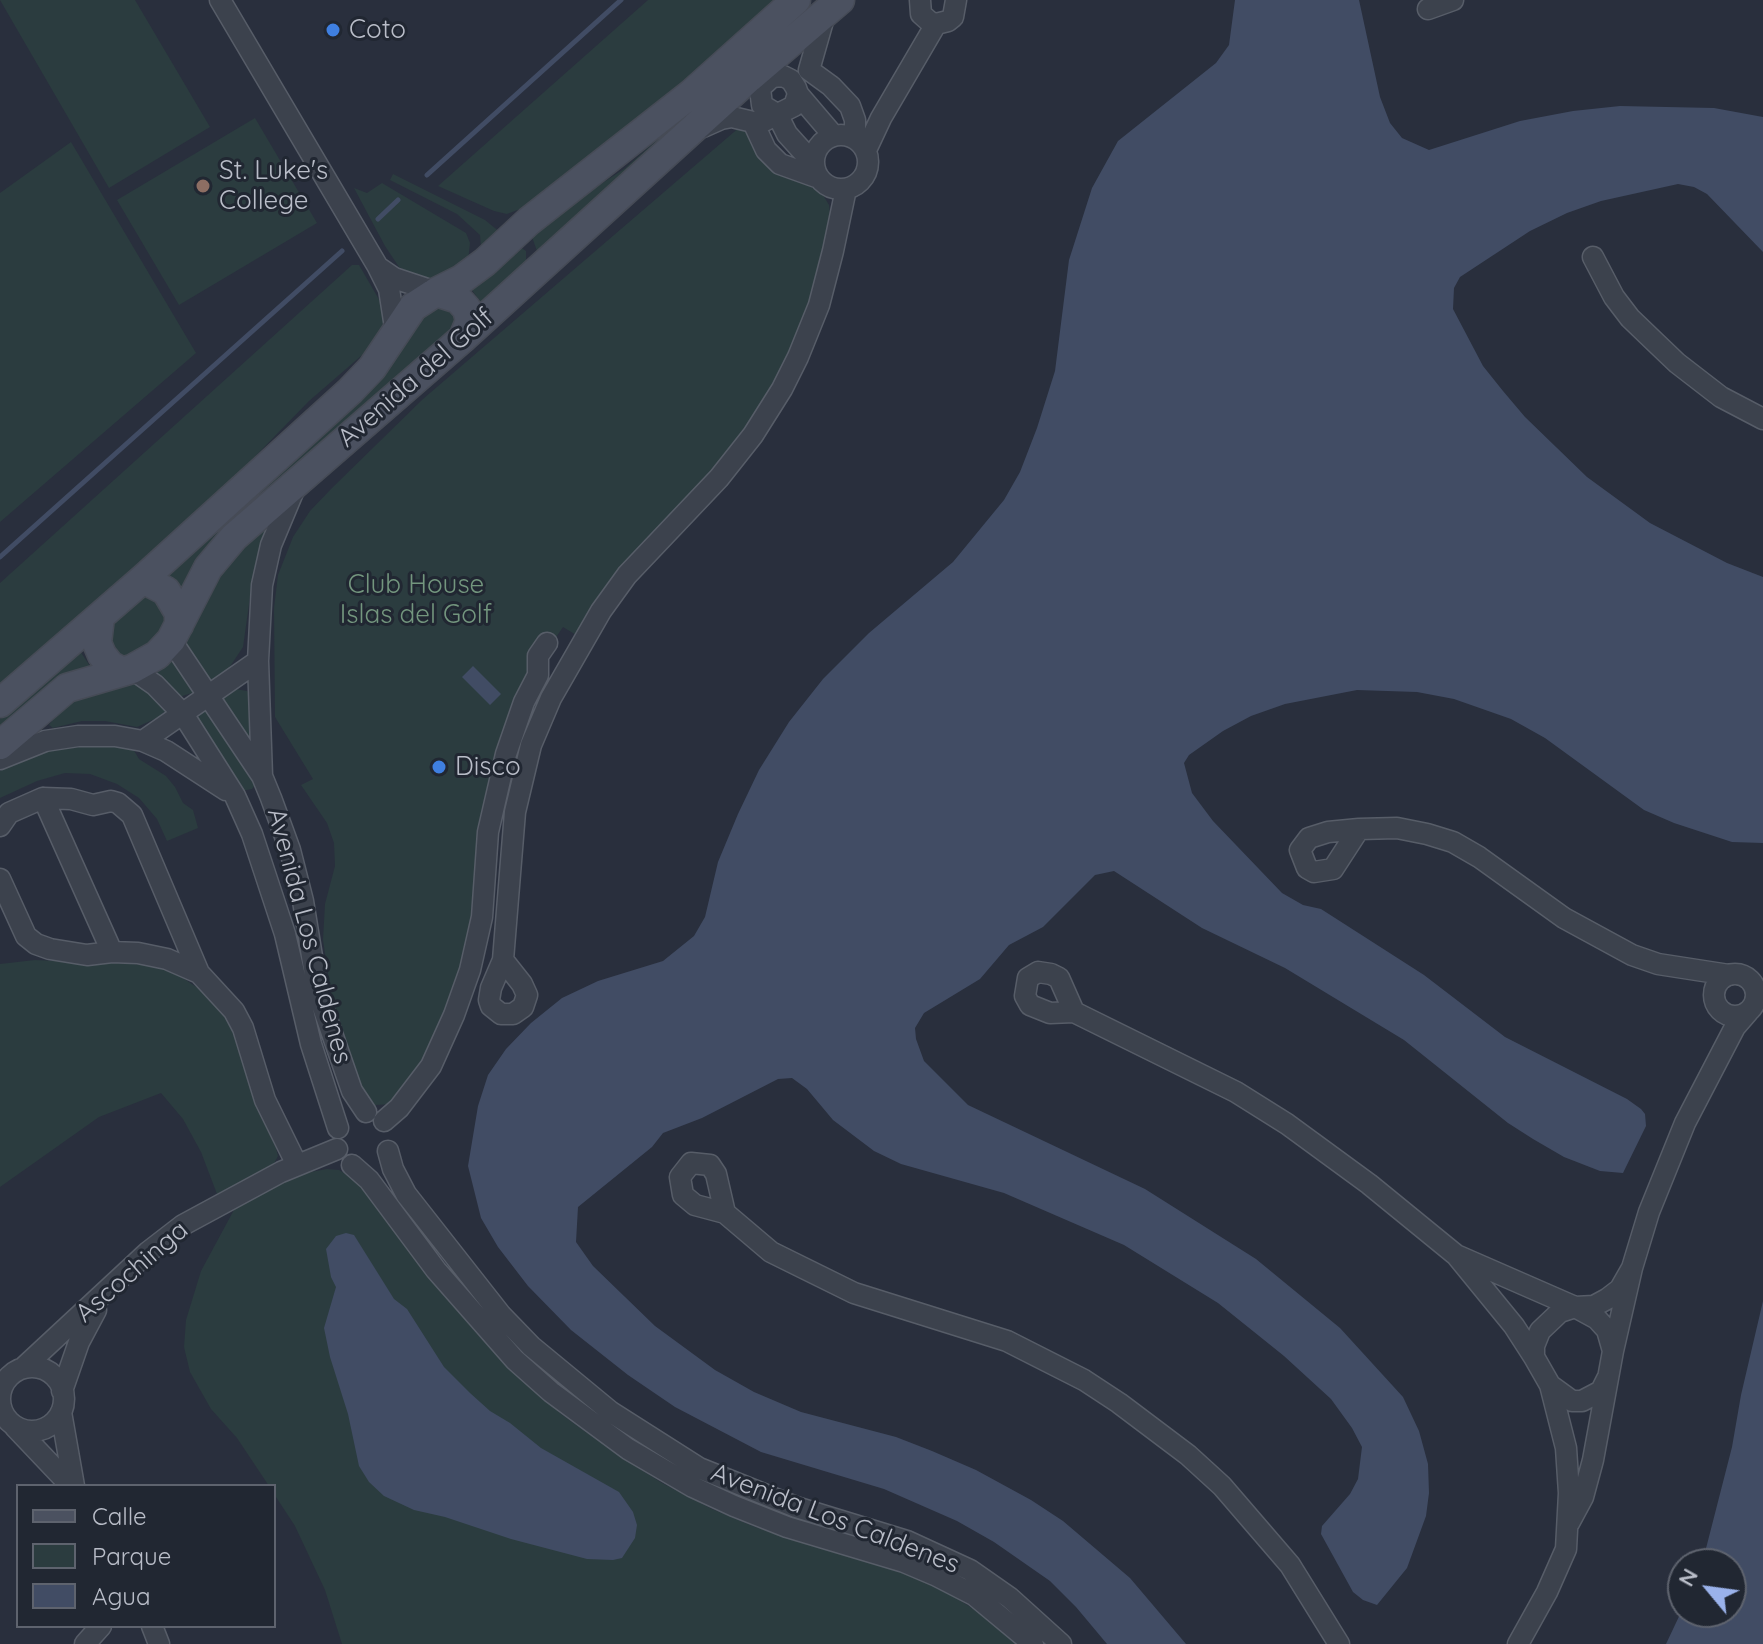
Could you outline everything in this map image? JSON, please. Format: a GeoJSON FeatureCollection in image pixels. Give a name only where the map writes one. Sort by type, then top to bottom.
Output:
{"type":"FeatureCollection","features":[{"type":"Feature","properties":{"kind":"street"},"geometry":{"type":"LineString","coordinates":[[220,0],[378,267],[389,289],[396,334]]}},
{"type":"Feature","properties":{"kind":"street","name":"Avenida del Golf"},"geometry":{"type":"LineString","coordinates":[[769,57],[796,0]]}},
{"type":"Feature","properties":{"kind":"street"},"geometry":{"type":"LineString","coordinates":[[920,0],[921,14],[936,24]]}},
{"type":"Feature","properties":{"kind":"street"},"geometry":{"type":"LineString","coordinates":[[860,144],[936,24],[953,17],[956,0]]}},
{"type":"Feature","properties":{"kind":"street"},"geometry":{"type":"LineString","coordinates":[[1428,9],[1453,0]]}},
{"type":"Feature","properties":{"kind":"street"},"geometry":{"type":"LineString","coordinates":[[692,131],[732,117],[764,121],[794,106],[832,7]]}},
{"type":"Feature","properties":{"kind":"street","name":"Avenida del Golf"},"geometry":{"type":"LineString","coordinates":[[0,745],[67,688],[126,670],[157,655],[175,633],[208,568],[219,553],[463,338],[692,131],[769,57],[832,7]]}},
{"type":"Feature","properties":{"kind":"street"},"geometry":{"type":"LineString","coordinates":[[769,57],[791,80],[833,135],[860,144]]}},
{"type":"Feature","properties":{"kind":"street"},"geometry":{"type":"LineString","coordinates":[[747,77],[762,105],[776,114],[787,134],[831,187],[846,189],[861,181],[868,158],[860,144],[850,106],[831,86],[809,70]]}},
{"type":"Feature","properties":{"kind":"street","name":"Avenida del Golf"},"geometry":{"type":"LineString","coordinates":[[0,703],[143,579],[350,391],[372,368],[413,307],[485,262],[529,221],[691,94],[747,77]]}},
{"type":"Feature","properties":{"kind":"street"},"geometry":{"type":"LineString","coordinates":[[753,122],[766,150],[780,164],[817,171]]}},
{"type":"Feature","properties":{"kind":"street"},"geometry":{"type":"LineString","coordinates":[[817,171],[814,157],[821,143],[833,135]]}},
{"type":"Feature","properties":{"kind":"street"},"geometry":{"type":"LineString","coordinates":[[503,960],[515,812],[531,745],[551,698],[601,611],[627,575],[719,478],[753,435],[782,389],[819,305],[846,189]]}},
{"type":"Feature","properties":{"kind":"street"},"geometry":{"type":"LineString","coordinates":[[1593,257],[1622,307],[1666,353],[1721,397],[1763,419]]}},
{"type":"Feature","properties":{"kind":"street"},"geometry":{"type":"LineString","coordinates":[[378,267],[394,278],[458,299],[467,309],[470,321],[463,338]]}},
{"type":"Feature","properties":{"kind":"street"},"geometry":{"type":"LineString","coordinates":[[262,776],[258,661],[262,585],[271,545],[298,482]]}},
{"type":"Feature","properties":{"kind":"street"},"geometry":{"type":"LineString","coordinates":[[143,579],[155,583],[174,601],[179,613],[175,633]]}},
{"type":"Feature","properties":{"kind":"street"},"geometry":{"type":"LineString","coordinates":[[100,617],[97,643],[102,655],[110,665],[126,670]]}},
{"type":"Feature","properties":{"kind":"street","name":"Avenida Los Caldenes"},"geometry":{"type":"LineString","coordinates":[[175,633],[207,696],[262,776],[290,850],[303,901],[318,993],[352,1091],[375,1117]]}},
{"type":"Feature","properties":{"kind":"street"},"geometry":{"type":"LineString","coordinates":[[375,1117],[390,1136],[388,1151],[377,1164],[368,1167],[352,1165],[340,1156],[337,1149],[338,1128],[350,1116],[375,1117],[399,1108],[431,1066],[454,1015],[470,970],[482,917],[488,832],[506,754],[524,702],[538,675],[538,656],[547,643]]}},
{"type":"Feature","properties":{"kind":"street"},"geometry":{"type":"LineString","coordinates":[[143,741],[258,661]]}},
{"type":"Feature","properties":{"kind":"street","name":"Avenida Los Caldenes"},"geometry":{"type":"LineString","coordinates":[[126,670],[155,685],[183,714],[235,796],[252,834],[285,934],[311,1044],[338,1128]]}},
{"type":"Feature","properties":{"kind":"street"},"geometry":{"type":"LineString","coordinates":[[0,759],[45,741],[78,736],[115,736],[143,741],[182,759],[235,796]]}},
{"type":"Feature","properties":{"kind":"street"},"geometry":{"type":"LineString","coordinates":[[43,798],[112,952]]}},
{"type":"Feature","properties":{"kind":"street"},"geometry":{"type":"LineString","coordinates":[[0,826],[9,813],[43,798],[71,799],[93,805],[111,801],[132,815],[199,973],[234,1011],[243,1028],[265,1100],[297,1165]]}},
{"type":"Feature","properties":{"kind":"street"},"geometry":{"type":"LineString","coordinates":[[1359,829],[1397,828],[1453,842],[1564,918],[1632,955],[1658,964],[1746,978],[1754,987],[1755,1004],[1725,1044],[1685,1123],[1649,1212],[1632,1268],[1613,1351],[1593,1460],[1583,1497],[1569,1523]]}},
{"type":"Feature","properties":{"kind":"street"},"geometry":{"type":"LineString","coordinates":[[0,879],[26,936],[36,944],[87,955],[138,953],[167,959],[199,973]]}},
{"type":"Feature","properties":{"kind":"street"},"geometry":{"type":"LineString","coordinates":[[1686,968],[1729,1015],[1742,1015],[1755,1004]]}},
{"type":"Feature","properties":{"kind":"street"},"geometry":{"type":"LineString","coordinates":[[1725,1044],[1717,1003],[1719,982],[1746,978]]}},
{"type":"Feature","properties":{"kind":"street"},"geometry":{"type":"LineString","coordinates":[[1074,1012],[1236,1092],[1287,1124],[1369,1184],[1456,1255],[1506,1316],[1550,1385],[1566,1448],[1569,1523],[1566,1549],[1547,1592],[1518,1644]]}},
{"type":"Feature","properties":{"kind":"street","name":"Ascochinga"},"geometry":{"type":"LineString","coordinates":[[23,1368],[148,1252],[183,1225],[297,1165],[337,1149]]}},
{"type":"Feature","properties":{"kind":"street","name":"Avenida Los Caldenes"},"geometry":{"type":"LineString","coordinates":[[388,1151],[406,1194],[501,1315],[551,1364],[611,1412],[699,1468],[796,1507],[907,1541],[970,1570],[1010,1598],[1061,1644]]}},
{"type":"Feature","properties":{"kind":"street","name":"Avenida Los Caldenes"},"geometry":{"type":"LineString","coordinates":[[352,1165],[369,1180],[436,1270],[515,1360],[551,1392],[628,1449],[693,1487],[734,1506],[787,1527],[904,1562],[937,1576],[974,1595],[1033,1644]]}},
{"type":"Feature","properties":{"kind":"street"},"geometry":{"type":"LineString","coordinates":[[725,1213],[771,1252],[802,1269],[854,1293],[1007,1341],[1084,1380],[1119,1403],[1188,1455],[1222,1486],[1290,1565],[1339,1644]]}},
{"type":"Feature","properties":{"kind":"street"},"geometry":{"type":"LineString","coordinates":[[1456,1255],[1597,1319],[1607,1330],[1613,1351]]}},
{"type":"Feature","properties":{"kind":"street"},"geometry":{"type":"LineString","coordinates":[[1534,1357],[1534,1346],[1547,1322],[1560,1312],[1594,1306],[1607,1299],[1620,1289],[1632,1268]]}},
{"type":"Feature","properties":{"kind":"street"},"geometry":{"type":"LineString","coordinates":[[62,1391],[79,1342],[103,1296]]}},
{"type":"Feature","properties":{"kind":"street"},"geometry":{"type":"LineString","coordinates":[[71,1484],[8,1425],[3,1413],[2,1385],[23,1368],[43,1369],[58,1381],[64,1401],[61,1412],[73,1484]]}},
{"type":"Feature","properties":{"kind":"street"},"geometry":{"type":"LineString","coordinates":[[1550,1385],[1572,1401],[1582,1401],[1601,1391],[1608,1378]]}},
{"type":"Feature","properties":{"kind":"street"},"geometry":{"type":"LineString","coordinates":[[8,1425],[26,1431],[47,1427],[61,1412]]}},
{"type":"Feature","properties":{"kind":"street"},"geometry":{"type":"LineString","coordinates":[[85,1644],[100,1628]]}},
{"type":"Feature","properties":{"kind":"green space"},"geometry":{"type":"Polygon","coordinates":[[[0,0],[135,0],[210,127],[109,188],[0,0]]]}},
{"type":"Feature","properties":{"kind":"green space"},"geometry":{"type":"Polygon","coordinates":[[[648,0],[779,0],[660,104],[528,206],[507,214],[438,186],[648,0]]]}},
{"type":"Feature","properties":{"kind":"green space"},"geometry":{"type":"Polygon","coordinates":[[[726,79],[538,254],[532,237],[558,212],[624,169],[726,79]]]}},
{"type":"Feature","properties":{"kind":"green space"},"geometry":{"type":"Polygon","coordinates":[[[255,118],[317,223],[179,305],[117,200],[255,118]]]}},
{"type":"Feature","properties":{"kind":"green space","name":"Club House Islas del Golf"},"geometry":{"type":"Polygon","coordinates":[[[741,126],[820,190],[829,205],[831,225],[819,279],[787,362],[752,425],[578,636],[563,627],[531,674],[475,919],[442,1035],[393,1104],[375,1105],[359,1080],[332,1000],[323,940],[325,904],[335,866],[334,843],[327,823],[301,785],[313,779],[275,717],[274,608],[278,575],[293,537],[310,511],[423,399],[741,126]]]}},
{"type":"Feature","properties":{"kind":"green space"},"geometry":{"type":"Polygon","coordinates":[[[71,142],[196,353],[0,522],[0,193],[71,142]]]}},
{"type":"Feature","properties":{"kind":"green space"},"geometry":{"type":"Polygon","coordinates":[[[393,174],[485,220],[501,233],[481,247],[480,235],[457,214],[390,180],[393,174]]]}},
{"type":"Feature","properties":{"kind":"green space"},"geometry":{"type":"Polygon","coordinates":[[[382,183],[466,233],[470,243],[468,261],[447,278],[425,280],[399,267],[354,188],[367,193],[382,183]]]}},
{"type":"Feature","properties":{"kind":"green space"},"geometry":{"type":"Polygon","coordinates":[[[520,247],[526,251],[526,263],[486,309],[471,289],[520,247]]]}},
{"type":"Feature","properties":{"kind":"green space"},"geometry":{"type":"Polygon","coordinates":[[[352,265],[359,265],[384,308],[384,321],[376,343],[309,401],[203,510],[0,692],[0,583],[352,265]]]}},
{"type":"Feature","properties":{"kind":"green space"},"geometry":{"type":"Polygon","coordinates":[[[437,302],[458,314],[454,328],[182,593],[165,574],[437,302]]]}},
{"type":"Feature","properties":{"kind":"green space"},"geometry":{"type":"Polygon","coordinates":[[[271,525],[251,590],[243,647],[225,674],[211,681],[204,680],[187,648],[187,636],[216,575],[271,525]]]}},
{"type":"Feature","properties":{"kind":"green space"},"geometry":{"type":"Polygon","coordinates":[[[148,591],[168,602],[163,635],[126,657],[120,656],[112,649],[110,625],[148,591]]]}},
{"type":"Feature","properties":{"kind":"green space"},"geometry":{"type":"Polygon","coordinates":[[[80,651],[90,666],[67,675],[0,732],[0,719],[80,651]]]}},
{"type":"Feature","properties":{"kind":"green space"},"geometry":{"type":"Polygon","coordinates":[[[172,658],[192,693],[179,697],[157,672],[172,658]]]}},
{"type":"Feature","properties":{"kind":"green space"},"geometry":{"type":"Polygon","coordinates":[[[122,680],[147,686],[166,710],[159,717],[137,727],[105,721],[82,721],[53,728],[49,725],[67,700],[122,680]]]}},
{"type":"Feature","properties":{"kind":"green space"},"geometry":{"type":"Polygon","coordinates":[[[229,688],[247,691],[251,696],[253,734],[248,736],[220,702],[223,691],[229,688]]]}},
{"type":"Feature","properties":{"kind":"green space"},"geometry":{"type":"Polygon","coordinates":[[[201,712],[210,712],[254,780],[252,789],[241,791],[197,721],[201,712]]]}},
{"type":"Feature","properties":{"kind":"green space"},"geometry":{"type":"Polygon","coordinates":[[[79,743],[133,749],[139,759],[166,776],[183,803],[193,810],[198,828],[167,841],[157,819],[139,798],[117,784],[90,774],[65,773],[37,781],[0,798],[0,771],[57,746],[79,743]]]}},
{"type":"Feature","properties":{"kind":"green space"},"geometry":{"type":"Polygon","coordinates":[[[35,960],[155,965],[180,976],[208,995],[233,1028],[256,1103],[276,1148],[278,1156],[271,1169],[217,1194],[201,1152],[183,1119],[161,1093],[99,1117],[0,1187],[0,964],[35,960]]]}},
{"type":"Feature","properties":{"kind":"green space"},"geometry":{"type":"Polygon","coordinates":[[[339,1170],[360,1183],[480,1337],[561,1414],[612,1451],[662,1483],[755,1527],[865,1559],[937,1586],[975,1610],[1016,1644],[342,1644],[325,1590],[295,1526],[276,1497],[276,1484],[268,1484],[237,1438],[211,1409],[190,1372],[184,1347],[186,1320],[201,1271],[235,1208],[300,1174],[339,1170]]]}},
{"type":"Feature","properties":{"kind":"water"},"geometry":{"type":"Polygon","coordinates":[[[1235,0],[1359,0],[1380,97],[1390,123],[1402,138],[1429,150],[1520,121],[1620,106],[1714,108],[1763,117],[1763,252],[1707,194],[1678,184],[1601,201],[1530,231],[1460,277],[1454,288],[1453,309],[1483,366],[1525,417],[1587,477],[1650,523],[1727,563],[1763,577],[1763,843],[1732,842],[1644,810],[1545,738],[1511,719],[1454,699],[1417,692],[1357,690],[1285,704],[1251,716],[1223,731],[1189,755],[1184,763],[1192,793],[1213,821],[1282,893],[1303,905],[1321,909],[1424,975],[1505,1037],[1641,1109],[1645,1114],[1646,1126],[1623,1173],[1600,1171],[1564,1157],[1533,1139],[1508,1123],[1404,1040],[1285,968],[1202,928],[1114,871],[1095,875],[1043,927],[1009,945],[980,979],[924,1013],[915,1028],[924,1061],[968,1105],[1145,1189],[1256,1259],[1340,1328],[1403,1397],[1419,1431],[1428,1464],[1429,1493],[1426,1516],[1407,1568],[1377,1605],[1353,1592],[1321,1534],[1322,1526],[1350,1494],[1358,1479],[1362,1447],[1331,1399],[1284,1356],[1218,1303],[1124,1245],[1004,1193],[901,1164],[874,1151],[833,1120],[807,1089],[792,1078],[778,1079],[702,1118],[663,1133],[652,1147],[578,1207],[576,1242],[593,1266],[655,1326],[715,1370],[754,1392],[801,1412],[896,1437],[932,1451],[976,1470],[1031,1500],[1063,1521],[1130,1578],[1186,1644],[1107,1644],[1050,1581],[994,1542],[957,1521],[884,1489],[761,1452],[675,1407],[628,1375],[571,1330],[528,1286],[498,1247],[481,1218],[468,1166],[478,1106],[488,1075],[506,1049],[562,998],[598,981],[663,961],[694,936],[705,917],[718,862],[738,814],[759,770],[789,722],[823,679],[869,633],[953,562],[1004,500],[1020,472],[1055,371],[1069,260],[1092,188],[1118,141],[1216,63],[1229,45],[1235,0]]]}},
{"type":"Feature","properties":{"kind":"water"},"geometry":{"type":"Polygon","coordinates":[[[473,666],[501,694],[490,705],[462,677],[473,666]]]}},
{"type":"Feature","properties":{"kind":"water"},"geometry":{"type":"Polygon","coordinates":[[[346,1233],[354,1235],[394,1299],[407,1309],[444,1367],[470,1393],[541,1448],[619,1492],[633,1512],[637,1525],[635,1538],[622,1558],[587,1559],[414,1510],[384,1496],[369,1482],[359,1466],[324,1328],[336,1287],[326,1249],[336,1236],[346,1233]]]}},
{"type":"Feature","properties":{"kind":"water"},"geometry":{"type":"Polygon","coordinates":[[[1763,1301],[1763,1644],[1666,1644],[1674,1628],[1747,1628],[1747,1548],[1706,1548],[1732,1447],[1763,1301]]]}},
{"type":"Feature","properties":{"kind":"waterway"},"geometry":{"type":"LineString","coordinates":[[427,175],[621,0]]}},
{"type":"Feature","properties":{"kind":"waterway"},"geometry":{"type":"LineString","coordinates":[[378,219],[398,200]]}},
{"type":"Feature","properties":{"kind":"waterway"},"geometry":{"type":"LineString","coordinates":[[0,557],[342,251]]}},
{"type":"Feature","properties":{"kind":"place","name":"Coto"},"geometry":{"type":"Point","coordinates":[333,30]}},
{"type":"Feature","properties":{"kind":"place","name":"St. Luke's College"},"geometry":{"type":"Point","coordinates":[203,186]}},
{"type":"Feature","properties":{"kind":"place","name":"Disco"},"geometry":{"type":"Point","coordinates":[439,767]}}]}
